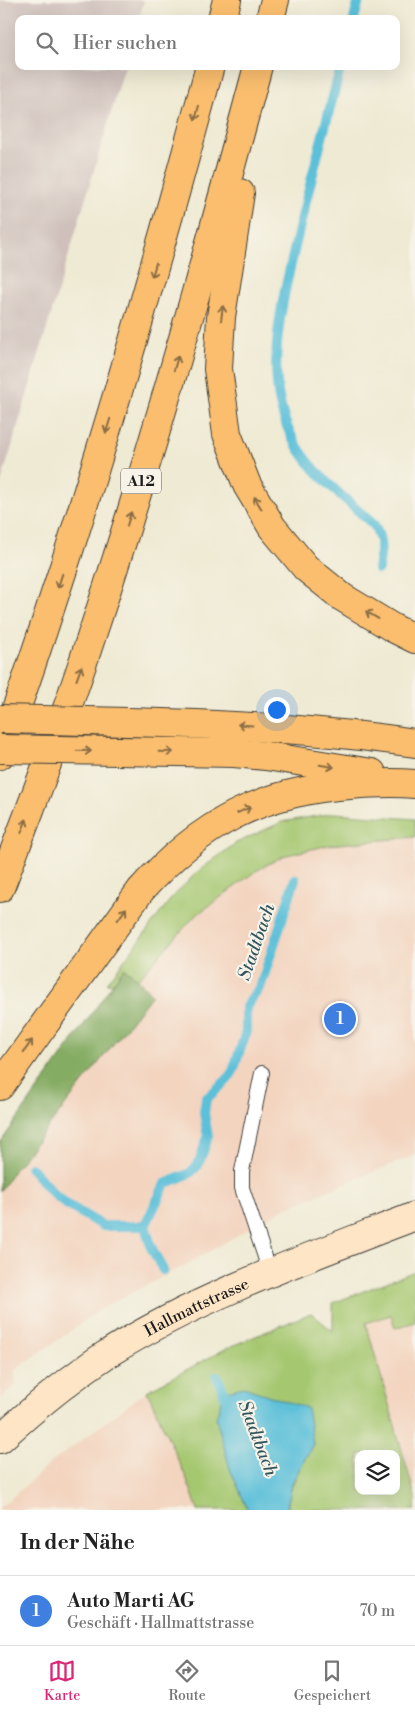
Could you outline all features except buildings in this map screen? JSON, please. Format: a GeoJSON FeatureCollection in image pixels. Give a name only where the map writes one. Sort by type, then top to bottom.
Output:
{"type":"FeatureCollection","features":[{"type":"Feature","properties":{"kind":"highway"},"geometry":{"type":"LineString","coordinates":[[223,15],[227,0]]}},
{"type":"Feature","properties":{"kind":"highway"},"geometry":{"type":"LineString","coordinates":[[271,15],[275,0]]}},
{"type":"Feature","properties":{"kind":"highway"},"geometry":{"type":"LineString","coordinates":[[0,755],[40,643],[97,464],[144,306],[209,70]]}},
{"type":"Feature","properties":{"kind":"highway"},"geometry":{"type":"LineString","coordinates":[[257,70],[221,317],[218,369],[227,434],[247,485],[272,527],[306,568],[342,597],[415,639]]}},
{"type":"Feature","properties":{"kind":"highway","name":"A12"},"geometry":{"type":"LineString","coordinates":[[0,888],[85,658],[119,551],[194,300],[257,70]]}},
{"type":"Feature","properties":{"kind":"highway"},"geometry":{"type":"LineString","coordinates":[[40,643],[0,721],[234,724],[357,734],[415,743]]}},
{"type":"Feature","properties":{"kind":"highway"},"geometry":{"type":"LineString","coordinates":[[0,749],[234,753],[266,756],[415,782]]}},
{"type":"Feature","properties":{"kind":"highway"},"geometry":{"type":"LineString","coordinates":[[0,1086],[141,890],[168,861],[204,832],[223,820],[261,802],[304,790],[376,783],[415,782]]}},
{"type":"Feature","properties":{"kind":"main road","name":"Hallmattstrasse"},"geometry":{"type":"LineString","coordinates":[[0,1439],[44,1400],[120,1346],[202,1302],[270,1272],[415,1216]]}},
{"type":"Feature","properties":{"kind":"lane"},"geometry":{"type":"LineString","coordinates":[[262,1072],[242,1171],[242,1188],[270,1272]]}},
{"type":"Feature","properties":{"kind":"shaded area"},"geometry":{"type":"Polygon","coordinates":[[[0,0],[144,0],[140,15],[15,15],[15,70],[124,70],[0,486],[0,0]]]}},
{"type":"Feature","properties":{"kind":"shaded area"},"geometry":{"type":"Polygon","coordinates":[[[415,837],[415,1155],[283,1209],[184,1266],[104,1307],[14,1371],[16,1384],[0,1399],[0,1191],[12,1173],[152,995],[138,979],[194,917],[256,871],[283,856],[329,845],[415,837]]]}},
{"type":"Feature","properties":{"kind":"shaded area"},"geometry":{"type":"Polygon","coordinates":[[[415,1294],[415,1510],[400,1466],[400,1450],[395,1450],[356,1317],[415,1294]]]}},
{"type":"Feature","properties":{"kind":"shaded area"},"geometry":{"type":"Polygon","coordinates":[[[147,1391],[188,1482],[198,1510],[0,1510],[51,1463],[147,1391]]]}},
{"type":"Feature","properties":{"kind":"green space"},"geometry":{"type":"Polygon","coordinates":[[[334,813],[415,819],[415,837],[329,845],[283,856],[256,871],[194,917],[138,979],[124,968],[112,984],[107,983],[170,900],[197,872],[236,843],[282,822],[334,813]]]}},
{"type":"Feature","properties":{"kind":"green space"},"geometry":{"type":"Polygon","coordinates":[[[124,968],[138,979],[152,995],[12,1173],[0,1191],[0,1143],[124,968]]]}},
{"type":"Feature","properties":{"kind":"green space"},"geometry":{"type":"Polygon","coordinates":[[[415,1271],[415,1322],[395,1328],[391,1315],[366,1323],[415,1497],[415,1510],[288,1510],[288,1501],[293,1484],[313,1444],[230,1469],[248,1510],[198,1510],[188,1482],[147,1391],[227,1348],[311,1313],[333,1331],[333,1303],[415,1271]]]}},
{"type":"Feature","properties":{"kind":"water"},"geometry":{"type":"Polygon","coordinates":[[[243,1387],[307,1408],[313,1444],[293,1481],[287,1505],[288,1510],[248,1510],[230,1469],[216,1418],[224,1392],[243,1387]]]}},
{"type":"Feature","properties":{"kind":"waterway"},"geometry":{"type":"LineString","coordinates":[[355,15],[359,0]]}},
{"type":"Feature","properties":{"kind":"waterway"},"geometry":{"type":"LineString","coordinates":[[340,70],[288,275],[278,329],[277,383],[281,409],[290,433],[306,459],[328,483],[374,525],[381,547],[378,569]]}},
{"type":"Feature","properties":{"kind":"waterway","name":"Stadtbach"},"geometry":{"type":"LineString","coordinates":[[163,1270],[152,1249],[145,1226],[165,1184],[190,1173],[198,1165],[208,1137],[204,1113],[206,1099],[227,1080],[233,1071],[246,1032],[246,1007],[261,985],[295,879]]}},
{"type":"Feature","properties":{"kind":"waterway"},"geometry":{"type":"LineString","coordinates":[[31,1168],[52,1192],[66,1204],[103,1226],[145,1226]]}},
{"type":"Feature","properties":{"kind":"waterway","name":"Stadtbach"},"geometry":{"type":"LineString","coordinates":[[217,1376],[228,1403]]}},
{"type":"Feature","properties":{"kind":"place","name":"Auto Marti AG"},"geometry":{"type":"Point","coordinates":[340,1019]}}]}
